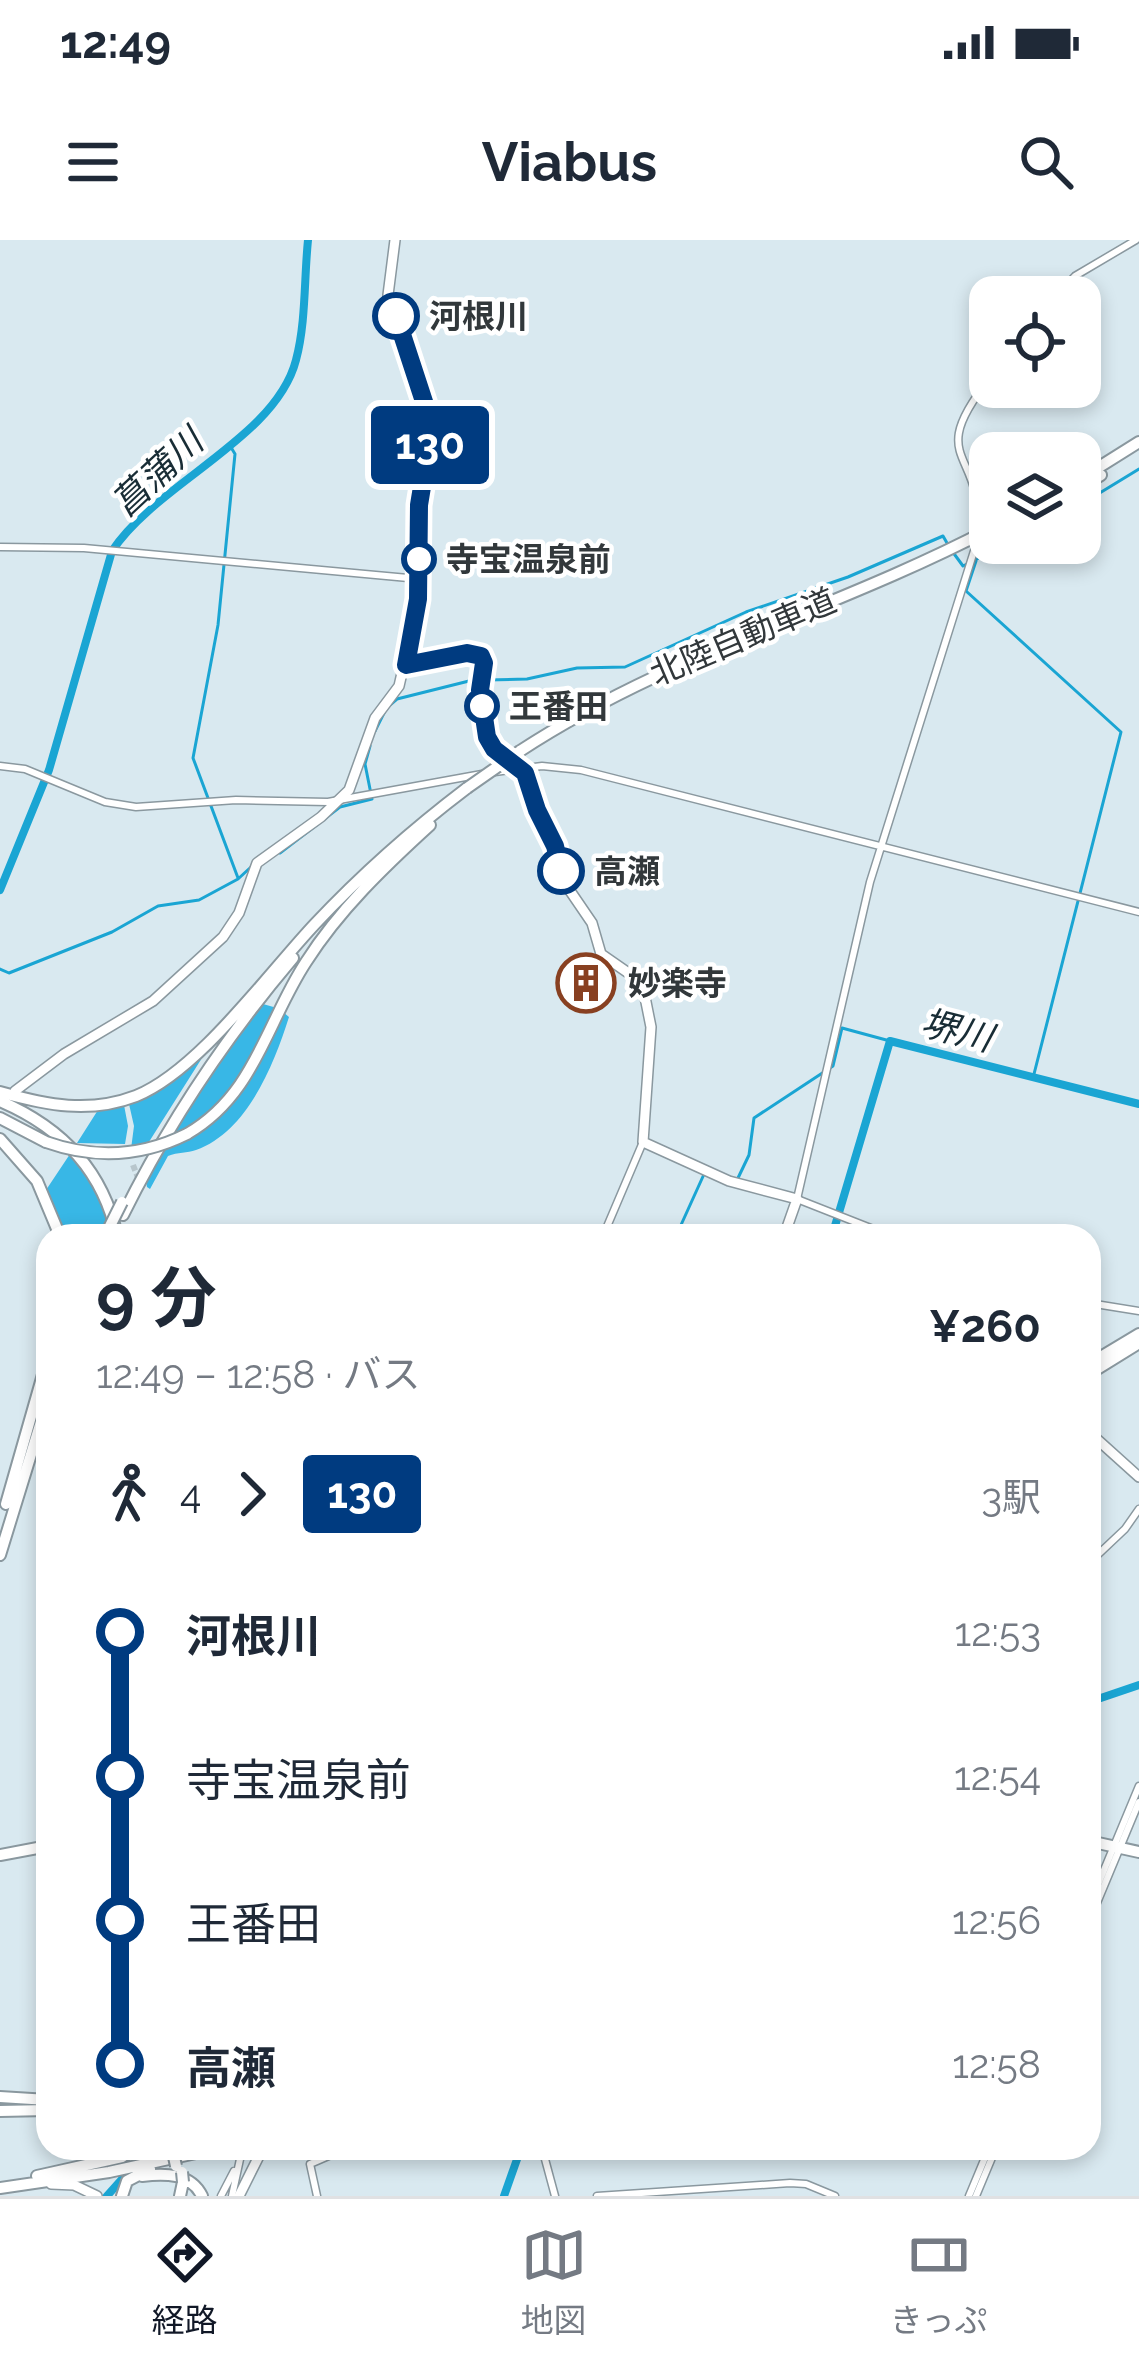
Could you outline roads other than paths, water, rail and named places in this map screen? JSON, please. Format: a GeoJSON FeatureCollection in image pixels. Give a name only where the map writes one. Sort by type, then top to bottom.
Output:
{"type":"FeatureCollection","features":[{"type":"Feature","properties":{"kind":"highway"},"geometry":{"type":"LineString","coordinates":[[1101,470],[1139,446]]}},
{"type":"Feature","properties":{"kind":"highway","name":"北陸自動車道"},"geometry":{"type":"LineString","coordinates":[[0,1097],[79,1107],[119,1101],[151,1089],[189,1062],[394,847],[469,791],[597,711],[686,666],[969,539]]}},
{"type":"Feature","properties":{"kind":"highway","name":"北陸自動車道"},"geometry":{"type":"LineString","coordinates":[[135,1184],[214,1060],[268,987],[366,882],[469,791]]}},
{"type":"Feature","properties":{"kind":"highway","name":"北陸自動車道"},"geometry":{"type":"LineString","coordinates":[[0,1118],[46,1142],[84,1152],[117,1154],[156,1148],[188,1134],[218,1112],[246,1080],[295,979],[334,921],[434,822]]}},
{"type":"Feature","properties":{"kind":"highway","name":"北陸自動車道"},"geometry":{"type":"LineString","coordinates":[[135,1184],[208,1056],[290,952]]}},
{"type":"Feature","properties":{"kind":"highway"},"geometry":{"type":"LineString","coordinates":[[0,1097],[48,1126],[74,1150],[101,1189],[109,1224]]}},
{"type":"Feature","properties":{"kind":"highway"},"geometry":{"type":"LineString","coordinates":[[0,1139],[37,1181],[56,1224]]}},
{"type":"Feature","properties":{"kind":"highway"},"geometry":{"type":"LineString","coordinates":[[116,1224],[135,1184]]}},
{"type":"Feature","properties":{"kind":"highway"},"geometry":{"type":"LineString","coordinates":[[1101,1357],[1139,1334]]}},
{"type":"Feature","properties":{"kind":"highway"},"geometry":{"type":"LineString","coordinates":[[1101,1367],[1139,1343]]}},
{"type":"Feature","properties":{"kind":"highway"},"geometry":{"type":"LineString","coordinates":[[22,1467],[36,1408]]}},
{"type":"Feature","properties":{"kind":"highway"},"geometry":{"type":"LineString","coordinates":[[22,1467],[36,1419]]}},
{"type":"Feature","properties":{"kind":"highway"},"geometry":{"type":"LineString","coordinates":[[2,1533],[36,1430]]}},
{"type":"Feature","properties":{"kind":"highway"},"geometry":{"type":"LineString","coordinates":[[22,1467],[36,1442]]}},
{"type":"Feature","properties":{"kind":"highway"},"geometry":{"type":"LineString","coordinates":[[0,1555],[7,1504],[16,1484]]}},
{"type":"Feature","properties":{"kind":"highway"},"geometry":{"type":"LineString","coordinates":[[1101,1844],[1139,1852]]}},
{"type":"Feature","properties":{"kind":"highway"},"geometry":{"type":"LineString","coordinates":[[0,1856],[36,1848]]}},
{"type":"Feature","properties":{"kind":"highway"},"geometry":{"type":"LineString","coordinates":[[0,2104],[36,2105]]}},
{"type":"Feature","properties":{"kind":"highway"},"geometry":{"type":"LineString","coordinates":[[0,2187],[109,2160]]}},
{"type":"Feature","properties":{"kind":"highway"},"geometry":{"type":"LineString","coordinates":[[34,2177],[127,2160]]}},
{"type":"Feature","properties":{"kind":"highway"},"geometry":{"type":"LineString","coordinates":[[0,2187],[164,2160]]}},
{"type":"Feature","properties":{"kind":"highway"},"geometry":{"type":"LineString","coordinates":[[124,2196],[124,2186],[134,2176],[181,2160]]}},
{"type":"Feature","properties":{"kind":"highway"},"geometry":{"type":"LineString","coordinates":[[124,2196],[135,2179],[156,2175],[188,2180],[202,2196]]}},
{"type":"Feature","properties":{"kind":"main road"},"geometry":{"type":"LineString","coordinates":[[15,1091],[64,1054],[146,1007],[180,980],[233,925],[257,863],[338,801],[355,779],[372,723],[397,690],[406,665],[419,579],[419,505],[432,426],[388,295],[395,240]]}},
{"type":"Feature","properties":{"kind":"main road"},"geometry":{"type":"LineString","coordinates":[[406,665],[467,653],[481,656],[487,737],[494,749],[521,758],[571,896],[594,927],[600,952],[637,979],[644,992],[651,1028],[643,1142],[729,1181],[797,1198],[788,1224]]}},
{"type":"Feature","properties":{"kind":"main road"},"geometry":{"type":"LineString","coordinates":[[1101,1440],[1139,1473]]}},
{"type":"Feature","properties":{"kind":"main road"},"geometry":{"type":"LineString","coordinates":[[236,2196],[256,2160]]}},
{"type":"Feature","properties":{"kind":"main road"},"geometry":{"type":"LineString","coordinates":[[0,2187],[68,2184],[97,2196]]}},
{"type":"Feature","properties":{"kind":"street"},"geometry":{"type":"LineString","coordinates":[[1075,276],[1136,240]]}},
{"type":"Feature","properties":{"kind":"street"},"geometry":{"type":"LineString","coordinates":[[969,405],[956,437],[969,477]]}},
{"type":"Feature","properties":{"kind":"street"},"geometry":{"type":"LineString","coordinates":[[0,547],[120,552],[419,579]]}},
{"type":"Feature","properties":{"kind":"street"},"geometry":{"type":"LineString","coordinates":[[861,1224],[797,1198],[867,893],[970,564]]}},
{"type":"Feature","properties":{"kind":"street"},"geometry":{"type":"LineString","coordinates":[[0,766],[16,767],[106,802],[136,808],[236,800],[338,801],[521,758],[1139,912]]}},
{"type":"Feature","properties":{"kind":"street"},"geometry":{"type":"LineString","coordinates":[[610,1224],[643,1142]]}},
{"type":"Feature","properties":{"kind":"street"},"geometry":{"type":"LineString","coordinates":[[1101,1306],[1139,1311]]}},
{"type":"Feature","properties":{"kind":"street"},"geometry":{"type":"LineString","coordinates":[[1101,1552],[1139,1509]]}},
{"type":"Feature","properties":{"kind":"street"},"geometry":{"type":"LineString","coordinates":[[1101,1890],[1139,1786]]}},
{"type":"Feature","properties":{"kind":"street"},"geometry":{"type":"LineString","coordinates":[[1101,1881],[1139,1802]]}},
{"type":"Feature","properties":{"kind":"street"},"geometry":{"type":"LineString","coordinates":[[221,2196],[239,2160]]}},
{"type":"Feature","properties":{"kind":"street"},"geometry":{"type":"LineString","coordinates":[[236,2196],[241,2160]]}},
{"type":"Feature","properties":{"kind":"street"},"geometry":{"type":"LineString","coordinates":[[317,2196],[310,2164],[319,2160]]}},
{"type":"Feature","properties":{"kind":"street"},"geometry":{"type":"LineString","coordinates":[[545,2160],[555,2196]]}},
{"type":"Feature","properties":{"kind":"street"},"geometry":{"type":"LineString","coordinates":[[973,2196],[988,2160]]}},
{"type":"Feature","properties":{"kind":"street"},"geometry":{"type":"LineString","coordinates":[[597,2196],[801,2183],[817,2193],[835,2196]]}},
{"type":"Feature","properties":{"kind":"waterway","name":"菖蒲川"},"geometry":{"type":"LineString","coordinates":[[0,890],[49,770],[112,551],[157,503],[241,437],[284,388],[299,346],[308,240]]}},
{"type":"Feature","properties":{"kind":"waterway"},"geometry":{"type":"LineString","coordinates":[[229,444],[235,454],[218,625],[193,758],[238,878]]}},
{"type":"Feature","properties":{"kind":"waterway"},"geometry":{"type":"LineString","coordinates":[[1101,492],[1139,469]]}},
{"type":"Feature","properties":{"kind":"waterway"},"geometry":{"type":"LineString","coordinates":[[487,680],[625,667],[746,612],[848,577],[943,536],[947,543]]}},
{"type":"Feature","properties":{"kind":"waterway"},"geometry":{"type":"LineString","coordinates":[[952,551],[963,566],[969,563]]}},
{"type":"Feature","properties":{"kind":"waterway"},"geometry":{"type":"LineString","coordinates":[[975,564],[966,591],[1121,732],[1033,1078]]}},
{"type":"Feature","properties":{"kind":"waterway"},"geometry":{"type":"LineString","coordinates":[[390,705],[397,699],[477,679]]}},
{"type":"Feature","properties":{"kind":"waterway"},"geometry":{"type":"LineString","coordinates":[[375,731],[384,713]]}},
{"type":"Feature","properties":{"kind":"waterway"},"geometry":{"type":"LineString","coordinates":[[280,853],[340,807],[372,799],[365,764],[370,746]]}},
{"type":"Feature","properties":{"kind":"waterway"},"geometry":{"type":"LineString","coordinates":[[0,969],[9,973],[112,932],[158,906],[199,900],[251,867]]}},
{"type":"Feature","properties":{"kind":"waterway"},"geometry":{"type":"LineString","coordinates":[[738,1178],[749,1155],[754,1118],[833,1066],[842,1028],[890,1041]]}},
{"type":"Feature","properties":{"kind":"waterway","name":"堺川"},"geometry":{"type":"LineString","coordinates":[[836,1224],[890,1041],[1139,1104]]}},
{"type":"Feature","properties":{"kind":"waterway"},"geometry":{"type":"LineString","coordinates":[[681,1224],[705,1172]]}},
{"type":"Feature","properties":{"kind":"waterway"},"geometry":{"type":"LineString","coordinates":[[1101,1698],[1139,1685]]}},
{"type":"Feature","properties":{"kind":"waterway"},"geometry":{"type":"LineString","coordinates":[[504,2196],[517,2160]]}},
{"type":"Feature","properties":{"kind":"waterway","name":"堺川"},"geometry":{"type":"LineString","coordinates":[[107,2196],[124,2177]]}},
{"type":"Feature","properties":{"kind":"tunnel"},"geometry":{"type":"LineString","coordinates":[[133,1165],[143,1190]]}},
{"type":"Feature","properties":{"kind":"place","name":"河根川"},"geometry":{"type":"Point","coordinates":[396,316]}},
{"type":"Feature","properties":{"kind":"place","name":"寺宝温泉前"},"geometry":{"type":"Point","coordinates":[419,559]}},
{"type":"Feature","properties":{"kind":"place","name":"王番田"},"geometry":{"type":"Point","coordinates":[482,706]}},
{"type":"Feature","properties":{"kind":"place","name":"高瀬"},"geometry":{"type":"Point","coordinates":[561,871]}},
{"type":"Feature","properties":{"kind":"place","name":"妙楽寺"},"geometry":{"type":"Point","coordinates":[586,983]}}]}
